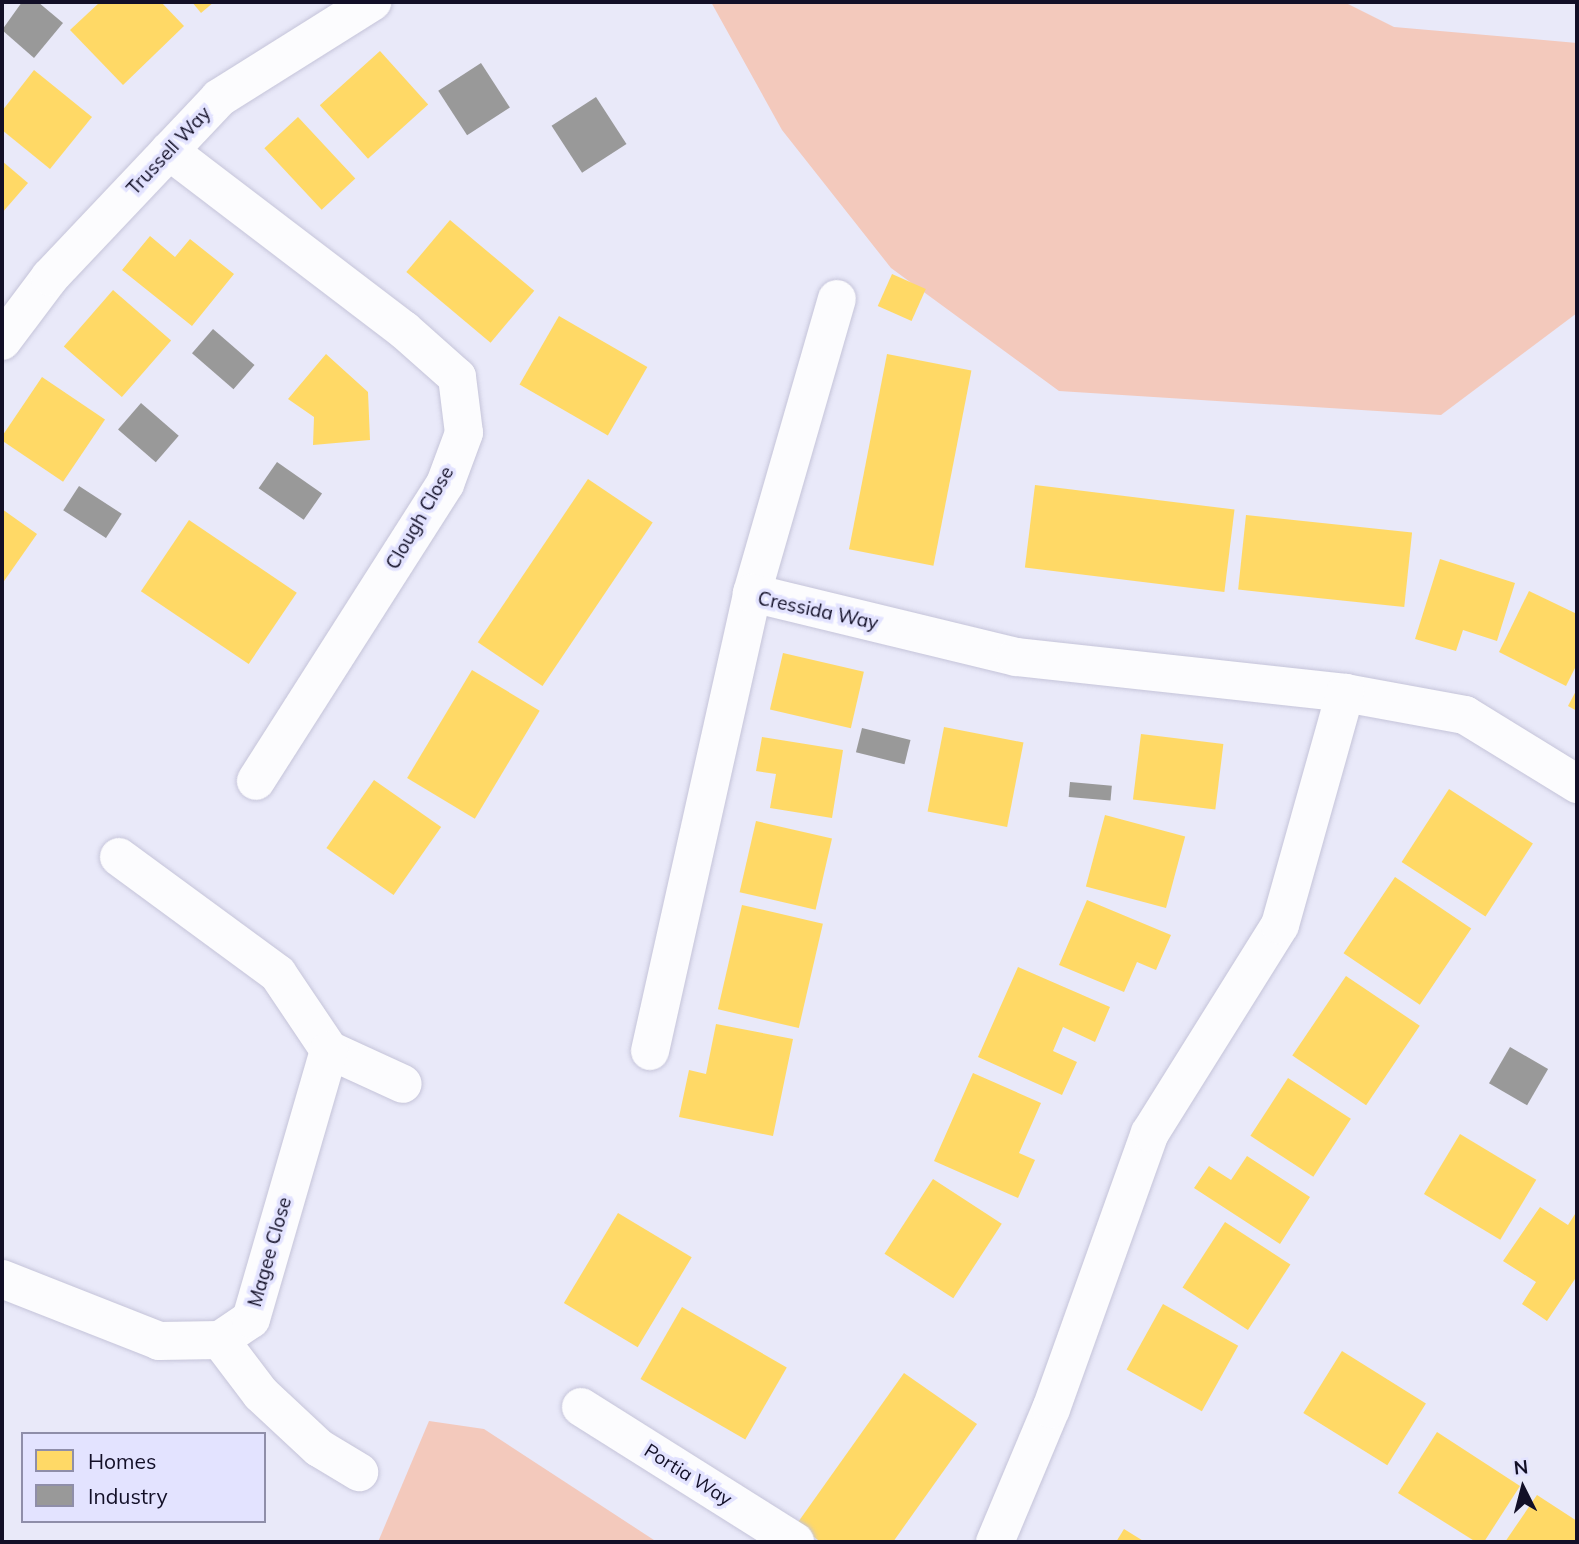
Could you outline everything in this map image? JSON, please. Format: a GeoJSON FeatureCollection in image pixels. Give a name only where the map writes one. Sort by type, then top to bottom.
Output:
{"type":"FeatureCollection","features":[{"type":"Feature","properties":{"kind":"street","name":"Trussell Way"},"geometry":{"type":"LineString","coordinates":[[2,341],[50,277],[219,98],[372,2]]}},
{"type":"Feature","properties":{"kind":"street","name":"Clough Close"},"geometry":{"type":"LineString","coordinates":[[169,151],[404,330],[457,377],[464,433],[445,484],[256,781]]}},
{"type":"Feature","properties":{"kind":"street"},"geometry":{"type":"LineString","coordinates":[[752,593],[837,299]]}},
{"type":"Feature","properties":{"kind":"street","name":"Cressida Way"},"geometry":{"type":"LineString","coordinates":[[650,1051],[752,593],[1016,657],[1345,693],[1465,715],[1577,784]]}},
{"type":"Feature","properties":{"kind":"street"},"geometry":{"type":"LineString","coordinates":[[995,1542],[1051,1409],[1150,1133],[1280,925],[1345,693]]}},
{"type":"Feature","properties":{"kind":"street"},"geometry":{"type":"LineString","coordinates":[[119,857],[278,974],[329,1050],[403,1084]]}},
{"type":"Feature","properties":{"kind":"street","name":"Magee Close"},"geometry":{"type":"LineString","coordinates":[[220,1340],[251,1320],[329,1050]]}},
{"type":"Feature","properties":{"kind":"street"},"geometry":{"type":"LineString","coordinates":[[2,1279],[159,1341],[220,1340],[261,1394],[319,1448],[359,1472]]}},
{"type":"Feature","properties":{"kind":"street","name":"Portia Way"},"geometry":{"type":"LineString","coordinates":[[581,1407],[795,1542]]}},
{"type":"Feature","properties":{"kind":"shaded area"},"geometry":{"type":"Polygon","coordinates":[[[711,2],[1344,2],[1394,27],[1577,43],[1577,313],[1441,415],[1059,391],[891,268],[782,130],[711,2]]]}},
{"type":"Feature","properties":{"kind":"shaded area"},"geometry":{"type":"Polygon","coordinates":[[[429,1421],[484,1429],[657,1542],[378,1542],[429,1421]]]}},
{"type":"Feature","properties":{"kind":"building: Homes"},"geometry":{"type":"Polygon","coordinates":[[[100,2],[161,2],[184,26],[123,85],[70,30],[100,2]]]}},
{"type":"Feature","properties":{"kind":"building: Homes"},"geometry":{"type":"Polygon","coordinates":[[[192,2],[214,2],[201,13],[192,2]]]}},
{"type":"Feature","properties":{"kind":"building: Homes"},"geometry":{"type":"Polygon","coordinates":[[[380,51],[428,105],[368,159],[320,105],[380,51]]]}},
{"type":"Feature","properties":{"kind":"building: Homes"},"geometry":{"type":"Polygon","coordinates":[[[34,70],[92,117],[50,169],[2,130],[2,111],[34,70]]]}},
{"type":"Feature","properties":{"kind":"building: Homes"},"geometry":{"type":"Polygon","coordinates":[[[298,117],[355,178],[322,210],[264,148],[298,117]]]}},
{"type":"Feature","properties":{"kind":"building: Homes"},"geometry":{"type":"Polygon","coordinates":[[[2,161],[28,183],[2,213],[2,161]]]}},
{"type":"Feature","properties":{"kind":"building: Homes"},"geometry":{"type":"Polygon","coordinates":[[[450,220],[534,291],[491,343],[406,272],[450,220]]]}},
{"type":"Feature","properties":{"kind":"building: Homes"},"geometry":{"type":"Polygon","coordinates":[[[150,236],[175,257],[190,239],[234,274],[192,326],[122,270],[150,236]]]}},
{"type":"Feature","properties":{"kind":"building: Homes"},"geometry":{"type":"Polygon","coordinates":[[[892,274],[926,289],[912,321],[878,306],[892,274]]]}},
{"type":"Feature","properties":{"kind":"building: Homes"},"geometry":{"type":"Polygon","coordinates":[[[113,290],[171,341],[122,397],[64,347],[113,290]]]}},
{"type":"Feature","properties":{"kind":"building: Homes"},"geometry":{"type":"Polygon","coordinates":[[[559,316],[647,367],[608,435],[520,384],[559,316]]]}},
{"type":"Feature","properties":{"kind":"building: Homes"},"geometry":{"type":"Polygon","coordinates":[[[326,354],[368,392],[370,440],[313,445],[314,417],[288,399],[326,354]]]}},
{"type":"Feature","properties":{"kind":"building: Homes"},"geometry":{"type":"Polygon","coordinates":[[[887,354],[971,370],[933,566],[849,549],[887,354]]]}},
{"type":"Feature","properties":{"kind":"building: Homes"},"geometry":{"type":"Polygon","coordinates":[[[42,377],[105,419],[63,482],[2,440],[2,436],[42,377]]]}},
{"type":"Feature","properties":{"kind":"building: Homes"},"geometry":{"type":"Polygon","coordinates":[[[588,479],[653,523],[543,686],[478,642],[588,479]]]}},
{"type":"Feature","properties":{"kind":"building: Homes"},"geometry":{"type":"Polygon","coordinates":[[[1035,485],[1235,509],[1224,592],[1025,567],[1035,485]]]}},
{"type":"Feature","properties":{"kind":"building: Homes"},"geometry":{"type":"Polygon","coordinates":[[[2,509],[37,534],[2,584],[2,509]]]}},
{"type":"Feature","properties":{"kind":"building: Homes"},"geometry":{"type":"Polygon","coordinates":[[[1246,515],[1412,532],[1404,607],[1238,590],[1246,515]]]}},
{"type":"Feature","properties":{"kind":"building: Homes"},"geometry":{"type":"Polygon","coordinates":[[[189,520],[297,593],[249,664],[141,591],[189,520]]]}},
{"type":"Feature","properties":{"kind":"building: Homes"},"geometry":{"type":"Polygon","coordinates":[[[1440,559],[1515,583],[1497,641],[1463,630],[1456,651],[1415,639],[1440,559]]]}},
{"type":"Feature","properties":{"kind":"building: Homes"},"geometry":{"type":"Polygon","coordinates":[[[1529,591],[1577,614],[1577,664],[1566,686],[1499,652],[1529,591]]]}},
{"type":"Feature","properties":{"kind":"building: Homes"},"geometry":{"type":"Polygon","coordinates":[[[783,653],[864,672],[851,728],[770,710],[783,653]]]}},
{"type":"Feature","properties":{"kind":"building: Homes"},"geometry":{"type":"Polygon","coordinates":[[[472,670],[540,711],[475,819],[407,778],[472,670]]]}},
{"type":"Feature","properties":{"kind":"building: Homes"},"geometry":{"type":"Polygon","coordinates":[[[1577,689],[1577,711],[1568,706],[1577,689]]]}},
{"type":"Feature","properties":{"kind":"building: Homes"},"geometry":{"type":"Polygon","coordinates":[[[944,727],[1024,742],[1007,827],[928,811],[944,727]]]}},
{"type":"Feature","properties":{"kind":"building: Homes"},"geometry":{"type":"Polygon","coordinates":[[[1141,734],[1223,744],[1215,810],[1133,800],[1141,734]]]}},
{"type":"Feature","properties":{"kind":"building: Homes"},"geometry":{"type":"Polygon","coordinates":[[[762,737],[843,750],[832,818],[770,808],[776,774],[756,771],[762,737]]]}},
{"type":"Feature","properties":{"kind":"building: Homes"},"geometry":{"type":"Polygon","coordinates":[[[374,780],[441,827],[394,895],[326,848],[374,780]]]}},
{"type":"Feature","properties":{"kind":"building: Homes"},"geometry":{"type":"Polygon","coordinates":[[[1449,789],[1533,843],[1485,916],[1402,862],[1449,789]]]}},
{"type":"Feature","properties":{"kind":"building: Homes"},"geometry":{"type":"Polygon","coordinates":[[[1105,815],[1185,836],[1166,908],[1086,886],[1105,815]]]}},
{"type":"Feature","properties":{"kind":"building: Homes"},"geometry":{"type":"Polygon","coordinates":[[[756,821],[832,839],[816,910],[740,892],[756,821]]]}},
{"type":"Feature","properties":{"kind":"building: Homes"},"geometry":{"type":"Polygon","coordinates":[[[1395,877],[1471,928],[1420,1005],[1344,953],[1395,877]]]}},
{"type":"Feature","properties":{"kind":"building: Homes"},"geometry":{"type":"Polygon","coordinates":[[[1087,900],[1171,935],[1156,970],[1137,962],[1124,992],[1059,965],[1087,900]]]}},
{"type":"Feature","properties":{"kind":"building: Homes"},"geometry":{"type":"Polygon","coordinates":[[[742,905],[823,924],[799,1028],[718,1009],[742,905]]]}},
{"type":"Feature","properties":{"kind":"building: Homes"},"geometry":{"type":"Polygon","coordinates":[[[1018,967],[1110,1007],[1095,1042],[1063,1027],[1053,1051],[1077,1062],[1062,1095],[978,1057],[1018,967]]]}},
{"type":"Feature","properties":{"kind":"building: Homes"},"geometry":{"type":"Polygon","coordinates":[[[1346,976],[1420,1026],[1366,1105],[1292,1056],[1346,976]]]}},
{"type":"Feature","properties":{"kind":"building: Homes"},"geometry":{"type":"Polygon","coordinates":[[[716,1024],[793,1039],[773,1136],[679,1117],[689,1070],[706,1074],[716,1024]]]}},
{"type":"Feature","properties":{"kind":"building: Homes"},"geometry":{"type":"Polygon","coordinates":[[[973,1073],[1041,1103],[1019,1153],[1035,1160],[1018,1198],[934,1161],[973,1073]]]}},
{"type":"Feature","properties":{"kind":"building: Homes"},"geometry":{"type":"Polygon","coordinates":[[[1288,1078],[1351,1119],[1313,1177],[1250,1136],[1288,1078]]]}},
{"type":"Feature","properties":{"kind":"building: Homes"},"geometry":{"type":"Polygon","coordinates":[[[1460,1134],[1536,1180],[1500,1240],[1424,1194],[1460,1134]]]}},
{"type":"Feature","properties":{"kind":"building: Homes"},"geometry":{"type":"Polygon","coordinates":[[[1247,1156],[1310,1197],[1280,1244],[1194,1188],[1209,1166],[1231,1180],[1247,1156]]]}},
{"type":"Feature","properties":{"kind":"building: Homes"},"geometry":{"type":"Polygon","coordinates":[[[933,1179],[1002,1224],[953,1298],[885,1254],[933,1179]]]}},
{"type":"Feature","properties":{"kind":"building: Homes"},"geometry":{"type":"Polygon","coordinates":[[[1540,1207],[1568,1225],[1577,1211],[1577,1276],[1547,1321],[1522,1304],[1536,1282],[1503,1261],[1540,1207]]]}},
{"type":"Feature","properties":{"kind":"building: Homes"},"geometry":{"type":"Polygon","coordinates":[[[618,1213],[692,1257],[638,1347],[564,1303],[618,1213]]]}},
{"type":"Feature","properties":{"kind":"building: Homes"},"geometry":{"type":"Polygon","coordinates":[[[1225,1222],[1290,1264],[1248,1330],[1183,1287],[1225,1222]]]}},
{"type":"Feature","properties":{"kind":"building: Homes"},"geometry":{"type":"Polygon","coordinates":[[[1163,1304],[1238,1346],[1202,1411],[1127,1370],[1163,1304]]]}},
{"type":"Feature","properties":{"kind":"building: Homes"},"geometry":{"type":"Polygon","coordinates":[[[682,1307],[787,1368],[745,1439],[640,1379],[682,1307]]]}},
{"type":"Feature","properties":{"kind":"building: Homes"},"geometry":{"type":"Polygon","coordinates":[[[1342,1351],[1426,1403],[1387,1465],[1303,1413],[1342,1351]]]}},
{"type":"Feature","properties":{"kind":"building: Homes"},"geometry":{"type":"Polygon","coordinates":[[[904,1373],[977,1424],[893,1542],[821,1542],[796,1525],[904,1373]]]}},
{"type":"Feature","properties":{"kind":"building: Homes"},"geometry":{"type":"Polygon","coordinates":[[[1437,1432],[1520,1486],[1484,1542],[1476,1542],[1398,1493],[1437,1432]]]}},
{"type":"Feature","properties":{"kind":"building: Homes"},"geometry":{"type":"Polygon","coordinates":[[[1537,1495],[1577,1521],[1577,1542],[1505,1542],[1537,1495]]]}},
{"type":"Feature","properties":{"kind":"building: Homes"},"geometry":{"type":"Polygon","coordinates":[[[1124,1529],[1145,1542],[1116,1542],[1124,1529]]]}},
{"type":"Feature","properties":{"kind":"building: Industry"},"geometry":{"type":"Polygon","coordinates":[[[22,2],[38,2],[63,23],[34,58],[2,30],[22,2]]]}},
{"type":"Feature","properties":{"kind":"building: Industry"},"geometry":{"type":"Polygon","coordinates":[[[481,63],[510,107],[467,135],[438,91],[481,63]]]}},
{"type":"Feature","properties":{"kind":"building: Industry"},"geometry":{"type":"Polygon","coordinates":[[[596,97],[626,144],[582,173],[552,126],[596,97]]]}},
{"type":"Feature","properties":{"kind":"building: Industry"},"geometry":{"type":"Polygon","coordinates":[[[213,329],[255,365],[234,389],[192,353],[213,329]]]}},
{"type":"Feature","properties":{"kind":"building: Industry"},"geometry":{"type":"Polygon","coordinates":[[[141,403],[179,436],[156,462],[118,429],[141,403]]]}},
{"type":"Feature","properties":{"kind":"building: Industry"},"geometry":{"type":"Polygon","coordinates":[[[277,462],[322,494],[304,520],[259,488],[277,462]]]}},
{"type":"Feature","properties":{"kind":"building: Industry"},"geometry":{"type":"Polygon","coordinates":[[[79,486],[122,514],[106,538],[63,510],[79,486]]]}},
{"type":"Feature","properties":{"kind":"building: Industry"},"geometry":{"type":"Polygon","coordinates":[[[862,728],[911,740],[904,764],[856,752],[862,728]]]}},
{"type":"Feature","properties":{"kind":"building: Industry"},"geometry":{"type":"Polygon","coordinates":[[[1070,782],[1112,786],[1111,801],[1069,797],[1070,782]]]}},
{"type":"Feature","properties":{"kind":"building: Industry"},"geometry":{"type":"Polygon","coordinates":[[[1510,1047],[1548,1069],[1527,1105],[1489,1083],[1510,1047]]]}}]}
